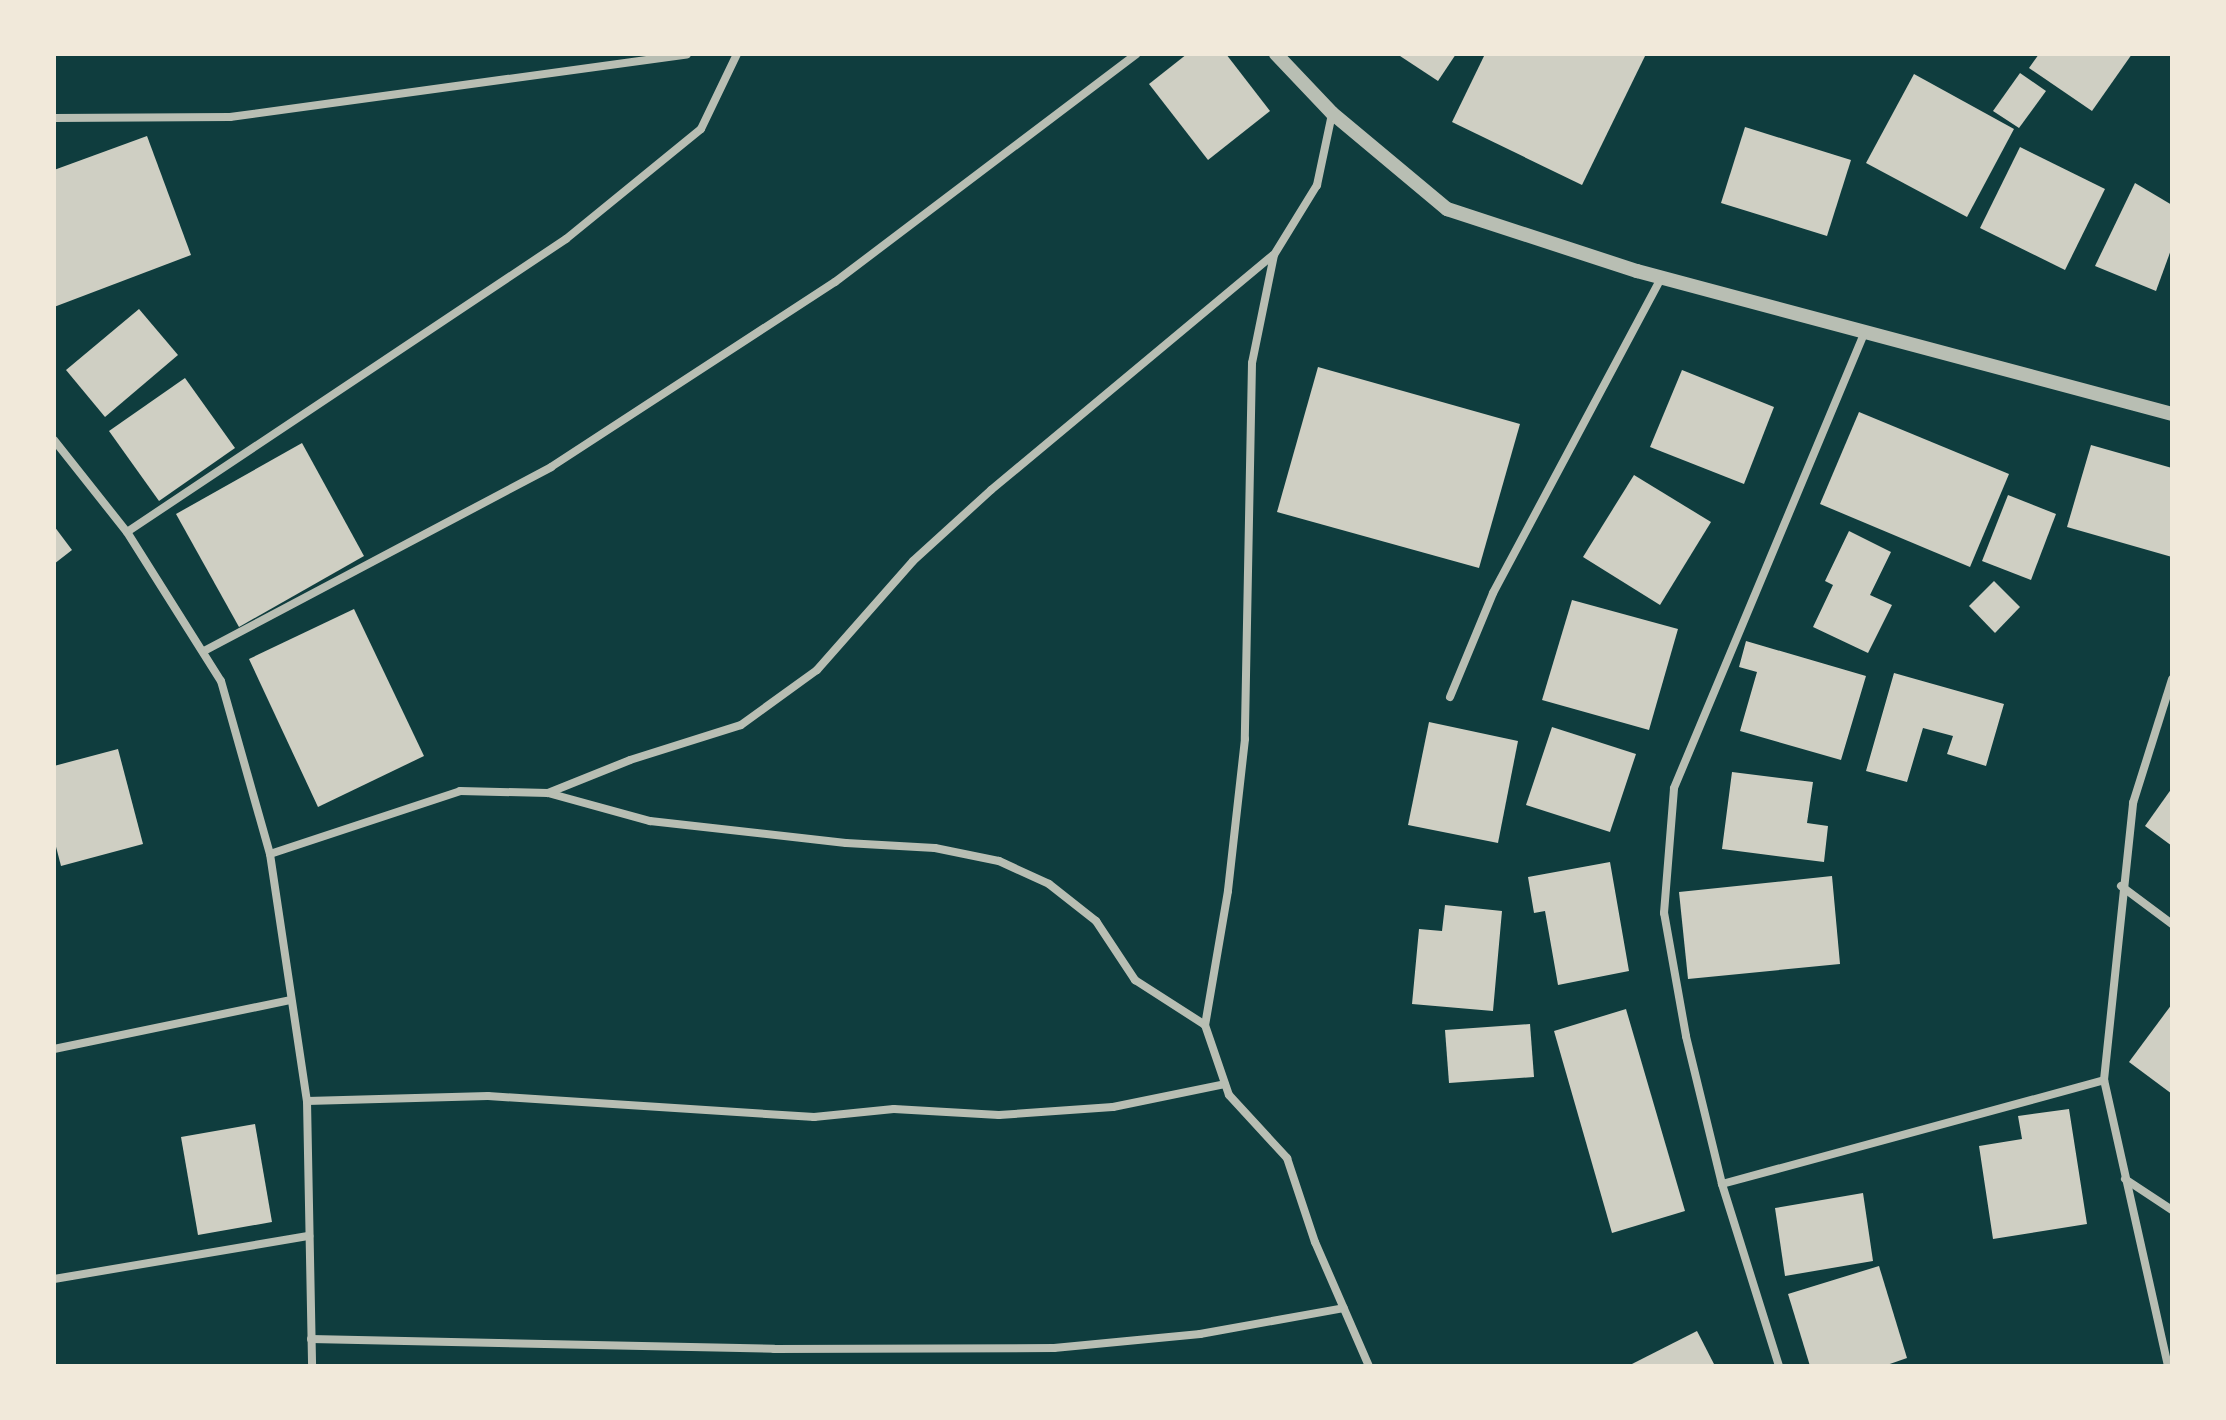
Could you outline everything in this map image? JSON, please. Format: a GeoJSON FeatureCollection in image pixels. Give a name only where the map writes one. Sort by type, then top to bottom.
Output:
{"type":"FeatureCollection","features":[{"type":"Feature","properties":{"kind":"street"},"geometry":{"type":"LineString","coordinates":[[54,118],[230,117],[687,54]]}},
{"type":"Feature","properties":{"kind":"street"},"geometry":{"type":"LineString","coordinates":[[127,532],[566,239],[701,129],[737,54]]}},
{"type":"Feature","properties":{"kind":"street"},"geometry":{"type":"LineString","coordinates":[[204,651],[551,467],[835,282],[1136,54]]}},
{"type":"Feature","properties":{"kind":"street"},"geometry":{"type":"LineString","coordinates":[[1276,54],[1332,113],[1447,209],[1662,277],[2172,414]]}},
{"type":"Feature","properties":{"kind":"street"},"geometry":{"type":"LineString","coordinates":[[548,793],[630,760],[741,725],[817,670],[950,527],[1274,255],[1317,185],[1332,113]]}},
{"type":"Feature","properties":{"kind":"street"},"geometry":{"type":"LineString","coordinates":[[1274,255],[1252,363],[1245,739],[1228,891],[1205,1025],[1225,1084],[1287,1158],[1369,1366]]}},
{"type":"Feature","properties":{"kind":"street"},"geometry":{"type":"LineString","coordinates":[[1450,697],[1493,593],[1662,277]]}},
{"type":"Feature","properties":{"kind":"street"},"geometry":{"type":"LineString","coordinates":[[1779,1366],[1722,1184],[1686,1036],[1664,913],[1674,788],[1865,332]]}},
{"type":"Feature","properties":{"kind":"street"},"geometry":{"type":"LineString","coordinates":[[54,440],[127,532],[221,681],[270,854],[307,1101],[312,1366]]}},
{"type":"Feature","properties":{"kind":"street"},"geometry":{"type":"LineString","coordinates":[[2168,1366],[2104,1080],[2121,886],[2133,803],[2172,679]]}},
{"type":"Feature","properties":{"kind":"street"},"geometry":{"type":"LineString","coordinates":[[270,854],[460,791],[548,793],[650,821],[846,843],[935,848],[999,861],[1049,884],[1096,921],[1135,980],[1205,1025]]}},
{"type":"Feature","properties":{"kind":"street"},"geometry":{"type":"LineString","coordinates":[[2121,886],[2172,924]]}},
{"type":"Feature","properties":{"kind":"street"},"geometry":{"type":"LineString","coordinates":[[54,1049],[290,1000]]}},
{"type":"Feature","properties":{"kind":"street"},"geometry":{"type":"LineString","coordinates":[[1722,1184],[2104,1080]]}},
{"type":"Feature","properties":{"kind":"street"},"geometry":{"type":"LineString","coordinates":[[307,1101],[488,1096],[814,1117],[894,1109],[999,1115],[1113,1107],[1225,1084]]}},
{"type":"Feature","properties":{"kind":"street"},"geometry":{"type":"LineString","coordinates":[[2125,1179],[2172,1210]]}},
{"type":"Feature","properties":{"kind":"street"},"geometry":{"type":"LineString","coordinates":[[54,1279],[309,1236]]}},
{"type":"Feature","properties":{"kind":"street"},"geometry":{"type":"LineString","coordinates":[[311,1339],[774,1349],[1054,1348],[1200,1334],[1344,1308]]}},
{"type":"Feature","properties":{"kind":"building"},"geometry":{"type":"Polygon","coordinates":[[[1187,54],[1226,54],[1270,111],[1208,160],[1149,84],[1187,54]]]}},
{"type":"Feature","properties":{"kind":"building"},"geometry":{"type":"Polygon","coordinates":[[[1397,54],[1456,54],[1438,81],[1397,54]]]}},
{"type":"Feature","properties":{"kind":"building"},"geometry":{"type":"Polygon","coordinates":[[[1485,54],[1646,54],[1582,185],[1452,122],[1485,54]]]}},
{"type":"Feature","properties":{"kind":"building"},"geometry":{"type":"Polygon","coordinates":[[[2039,54],[2132,54],[2092,111],[2029,68],[2039,54]]]}},
{"type":"Feature","properties":{"kind":"building"},"geometry":{"type":"Polygon","coordinates":[[[2020,73],[2046,91],[2019,128],[1993,111],[2020,73]]]}},
{"type":"Feature","properties":{"kind":"building"},"geometry":{"type":"Polygon","coordinates":[[[1914,74],[2014,129],[1967,217],[1866,163],[1914,74]]]}},
{"type":"Feature","properties":{"kind":"building"},"geometry":{"type":"Polygon","coordinates":[[[1745,127],[1851,160],[1827,236],[1721,203],[1745,127]]]}},
{"type":"Feature","properties":{"kind":"building"},"geometry":{"type":"Polygon","coordinates":[[[147,136],[191,255],[54,307],[54,170],[147,136]]]}},
{"type":"Feature","properties":{"kind":"building"},"geometry":{"type":"Polygon","coordinates":[[[2020,147],[2105,189],[2065,270],[1980,228],[2020,147]]]}},
{"type":"Feature","properties":{"kind":"building"},"geometry":{"type":"Polygon","coordinates":[[[2135,183],[2172,205],[2172,247],[2156,291],[2095,266],[2135,183]]]}},
{"type":"Feature","properties":{"kind":"building"},"geometry":{"type":"Polygon","coordinates":[[[139,309],[178,355],[105,417],[66,370],[139,309]]]}},
{"type":"Feature","properties":{"kind":"building"},"geometry":{"type":"Polygon","coordinates":[[[1318,367],[1520,424],[1479,568],[1277,512],[1318,367]]]}},
{"type":"Feature","properties":{"kind":"building"},"geometry":{"type":"Polygon","coordinates":[[[1682,370],[1774,407],[1744,484],[1650,447],[1682,370]]]}},
{"type":"Feature","properties":{"kind":"building"},"geometry":{"type":"Polygon","coordinates":[[[185,378],[235,448],[159,501],[109,431],[185,378]]]}},
{"type":"Feature","properties":{"kind":"building"},"geometry":{"type":"Polygon","coordinates":[[[1859,412],[2009,474],[1970,567],[1820,504],[1859,412]]]}},
{"type":"Feature","properties":{"kind":"building"},"geometry":{"type":"Polygon","coordinates":[[[302,443],[364,556],[239,627],[176,514],[302,443]]]}},
{"type":"Feature","properties":{"kind":"building"},"geometry":{"type":"Polygon","coordinates":[[[2091,445],[2172,468],[2172,557],[2067,527],[2091,445]]]}},
{"type":"Feature","properties":{"kind":"building"},"geometry":{"type":"Polygon","coordinates":[[[1634,475],[1711,522],[1660,605],[1583,557],[1634,475]]]}},
{"type":"Feature","properties":{"kind":"building"},"geometry":{"type":"Polygon","coordinates":[[[2008,495],[2056,514],[2031,580],[1982,561],[2008,495]]]}},
{"type":"Feature","properties":{"kind":"building"},"geometry":{"type":"Polygon","coordinates":[[[54,526],[72,550],[54,564],[54,526]]]}},
{"type":"Feature","properties":{"kind":"building"},"geometry":{"type":"Polygon","coordinates":[[[1849,531],[1891,552],[1870,595],[1892,605],[1868,653],[1813,627],[1833,585],[1825,581],[1849,531]]]}},
{"type":"Feature","properties":{"kind":"building"},"geometry":{"type":"Polygon","coordinates":[[[1994,581],[2020,607],[1995,633],[1969,606],[1994,581]]]}},
{"type":"Feature","properties":{"kind":"building"},"geometry":{"type":"Polygon","coordinates":[[[1572,600],[1678,629],[1649,730],[1542,700],[1572,600]]]}},
{"type":"Feature","properties":{"kind":"building"},"geometry":{"type":"Polygon","coordinates":[[[354,609],[424,756],[318,807],[249,659],[354,609]]]}},
{"type":"Feature","properties":{"kind":"building"},"geometry":{"type":"Polygon","coordinates":[[[1746,641],[1866,676],[1841,760],[1740,731],[1757,672],[1739,667],[1746,641]]]}},
{"type":"Feature","properties":{"kind":"building"},"geometry":{"type":"Polygon","coordinates":[[[1894,673],[2004,704],[1986,766],[1947,754],[1953,736],[1923,728],[1907,782],[1866,771],[1894,673]]]}},
{"type":"Feature","properties":{"kind":"building"},"geometry":{"type":"Polygon","coordinates":[[[1429,722],[1518,741],[1498,843],[1408,825],[1429,722]]]}},
{"type":"Feature","properties":{"kind":"building"},"geometry":{"type":"Polygon","coordinates":[[[1552,727],[1636,754],[1610,832],[1526,805],[1552,727]]]}},
{"type":"Feature","properties":{"kind":"building"},"geometry":{"type":"Polygon","coordinates":[[[118,749],[143,844],[61,866],[54,839],[54,766],[118,749]]]}},
{"type":"Feature","properties":{"kind":"building"},"geometry":{"type":"Polygon","coordinates":[[[1732,772],[1813,782],[1807,823],[1828,826],[1824,862],[1722,849],[1732,772]]]}},
{"type":"Feature","properties":{"kind":"building"},"geometry":{"type":"Polygon","coordinates":[[[2172,788],[2172,846],[2145,826],[2172,788]]]}},
{"type":"Feature","properties":{"kind":"building"},"geometry":{"type":"Polygon","coordinates":[[[1610,862],[1629,971],[1558,985],[1545,911],[1534,913],[1528,877],[1610,862]]]}},
{"type":"Feature","properties":{"kind":"building"},"geometry":{"type":"Polygon","coordinates":[[[1832,876],[1840,964],[1688,979],[1679,892],[1832,876]]]}},
{"type":"Feature","properties":{"kind":"building"},"geometry":{"type":"Polygon","coordinates":[[[1445,905],[1502,911],[1493,1011],[1412,1004],[1419,929],[1442,931],[1445,905]]]}},
{"type":"Feature","properties":{"kind":"building"},"geometry":{"type":"Polygon","coordinates":[[[2172,1004],[2172,1094],[2129,1062],[2172,1004]]]}},
{"type":"Feature","properties":{"kind":"building"},"geometry":{"type":"Polygon","coordinates":[[[1626,1009],[1685,1211],[1612,1233],[1554,1031],[1626,1009]]]}},
{"type":"Feature","properties":{"kind":"building"},"geometry":{"type":"Polygon","coordinates":[[[1530,1024],[1534,1077],[1449,1083],[1445,1030],[1530,1024]]]}},
{"type":"Feature","properties":{"kind":"building"},"geometry":{"type":"Polygon","coordinates":[[[2069,1109],[2087,1224],[1993,1239],[1979,1146],[2022,1139],[2018,1116],[2069,1109]]]}},
{"type":"Feature","properties":{"kind":"building"},"geometry":{"type":"Polygon","coordinates":[[[255,1124],[272,1222],[198,1235],[181,1137],[255,1124]]]}},
{"type":"Feature","properties":{"kind":"building"},"geometry":{"type":"Polygon","coordinates":[[[1863,1193],[1873,1261],[1785,1276],[1775,1208],[1863,1193]]]}},
{"type":"Feature","properties":{"kind":"building"},"geometry":{"type":"Polygon","coordinates":[[[1879,1266],[1907,1358],[1884,1366],[1810,1366],[1788,1294],[1879,1266]]]}},
{"type":"Feature","properties":{"kind":"building"},"geometry":{"type":"Polygon","coordinates":[[[1697,1331],[1715,1366],[1628,1366],[1697,1331]]]}}]}
